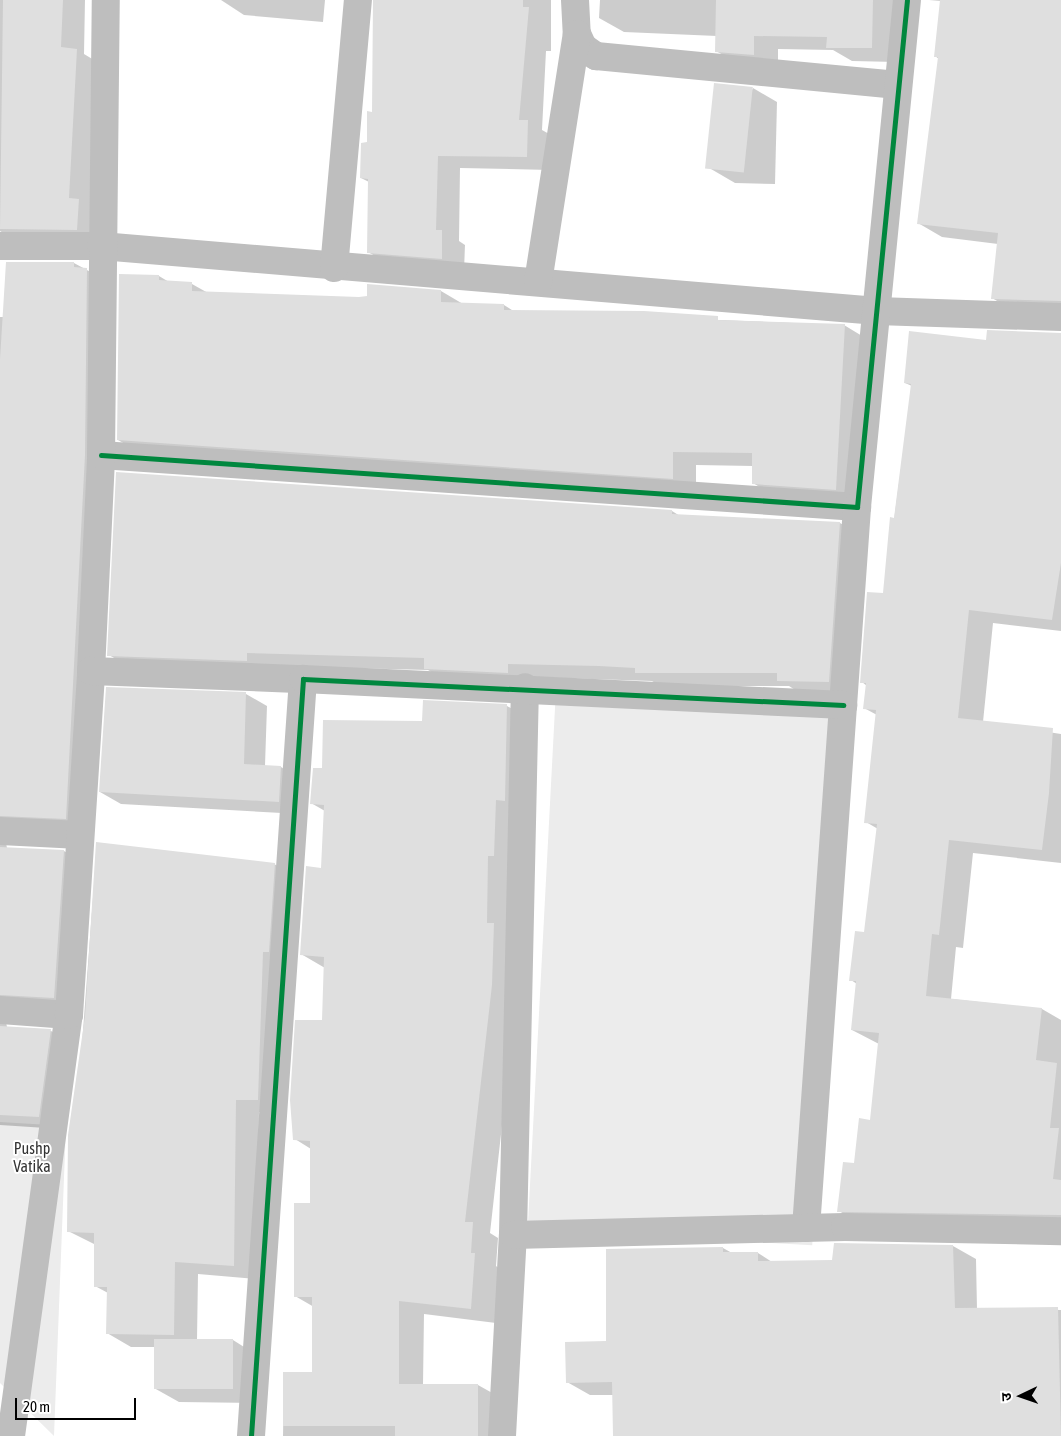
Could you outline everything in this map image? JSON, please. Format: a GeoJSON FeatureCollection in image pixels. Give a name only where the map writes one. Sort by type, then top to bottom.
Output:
{"type":"FeatureCollection","features":[{"type":"Feature","properties":{"kind":"street"},"geometry":{"type":"LineString","coordinates":[[11,1436],[69,1015],[91,671],[101,455],[101,246],[106,0]]}},
{"type":"Feature","properties":{"kind":"street"},"geometry":{"type":"LineString","coordinates":[[334,268],[358,0]]}},
{"type":"Feature","properties":{"kind":"street"},"geometry":{"type":"LineString","coordinates":[[538,282],[577,34],[575,0]]}},
{"type":"Feature","properties":{"kind":"street"},"geometry":{"type":"LineString","coordinates":[[806,1228],[856,507],[907,0]]}},
{"type":"Feature","properties":{"kind":"street"},"geometry":{"type":"LineString","coordinates":[[577,34],[584,47],[596,56],[898,86]]}},
{"type":"Feature","properties":{"kind":"street"},"geometry":{"type":"LineString","coordinates":[[0,246],[101,246],[334,268],[538,282],[876,311],[1061,317]]}},
{"type":"Feature","properties":{"kind":"street"},"geometry":{"type":"LineString","coordinates":[[101,455],[856,507]]}},
{"type":"Feature","properties":{"kind":"street"},"geometry":{"type":"LineString","coordinates":[[91,671],[525,687],[843,705]]}},
{"type":"Feature","properties":{"kind":"street"},"geometry":{"type":"LineString","coordinates":[[251,1436],[303,679]]}},
{"type":"Feature","properties":{"kind":"street"},"geometry":{"type":"LineString","coordinates":[[502,1436],[513,1235],[525,687]]}},
{"type":"Feature","properties":{"kind":"street"},"geometry":{"type":"LineString","coordinates":[[0,831],[80,836]]}},
{"type":"Feature","properties":{"kind":"street"},"geometry":{"type":"LineString","coordinates":[[0,1010],[69,1015]]}},
{"type":"Feature","properties":{"kind":"street"},"geometry":{"type":"LineString","coordinates":[[513,1235],[806,1228],[1061,1231]]}},
{"type":"Feature","properties":{"kind":"green space"},"geometry":{"type":"Polygon","coordinates":[[[556,689],[841,704],[812,1245],[528,1230],[556,689]]]}},
{"type":"Feature","properties":{"kind":"green space","name":"Pushp Vatika"},"geometry":{"type":"Polygon","coordinates":[[[0,1122],[66,1126],[54,1436],[0,1383],[0,1122]]]}},
{"type":"Feature","properties":{"kind":"building"},"geometry":{"type":"Polygon","coordinates":[[[3,0],[63,0],[61,47],[77,49],[69,198],[79,199],[77,230],[0,229],[3,0]]]}},
{"type":"Feature","properties":{"kind":"building"},"geometry":{"type":"Polygon","coordinates":[[[373,0],[523,0],[523,7],[529,7],[519,120],[528,120],[527,157],[438,156],[436,230],[442,230],[442,259],[367,253],[368,179],[360,178],[361,143],[367,142],[367,111],[372,112],[373,0]]]}},
{"type":"Feature","properties":{"kind":"building"},"geometry":{"type":"Polygon","coordinates":[[[716,0],[873,0],[872,48],[826,48],[827,37],[754,36],[754,55],[715,52],[716,0]]]}},
{"type":"Feature","properties":{"kind":"building"},"geometry":{"type":"Polygon","coordinates":[[[940,0],[1061,0],[1061,301],[991,299],[998,233],[917,224],[938,57],[934,57],[940,0]]]}},
{"type":"Feature","properties":{"kind":"building"},"geometry":{"type":"Polygon","coordinates":[[[714,83],[753,87],[744,173],[705,169],[714,83]]]}},
{"type":"Feature","properties":{"kind":"building"},"geometry":{"type":"Polygon","coordinates":[[[6,262],[74,262],[74,267],[87,268],[85,455],[66,819],[0,816],[0,359],[6,262]]]}},
{"type":"Feature","properties":{"kind":"building"},"geometry":{"type":"Polygon","coordinates":[[[119,274],[159,275],[159,280],[192,282],[192,291],[359,297],[367,296],[367,284],[441,290],[441,302],[504,304],[504,310],[644,311],[718,316],[718,320],[845,324],[836,490],[752,484],[752,453],[673,452],[673,479],[117,440],[119,274]]]}},
{"type":"Feature","properties":{"kind":"building"},"geometry":{"type":"Polygon","coordinates":[[[987,330],[1061,333],[1061,563],[1052,620],[969,610],[958,718],[1053,728],[1049,793],[1042,850],[949,840],[939,935],[932,934],[926,996],[1042,1008],[1036,1060],[1057,1063],[1050,1128],[1059,1128],[1053,1179],[1061,1180],[1061,1215],[837,1212],[843,1162],[854,1163],[859,1118],[870,1120],[879,1033],[851,1030],[856,981],[849,981],[855,931],[864,932],[877,824],[864,823],[876,710],[863,709],[866,683],[860,683],[867,592],[883,593],[890,517],[894,518],[911,384],[904,383],[909,331],[986,340],[987,330]]]}},
{"type":"Feature","properties":{"kind":"building"},"geometry":{"type":"Polygon","coordinates":[[[116,472],[672,510],[672,514],[840,522],[829,682],[777,681],[777,673],[635,673],[635,668],[599,666],[508,664],[508,673],[424,669],[424,658],[247,653],[247,661],[107,656],[116,472]]]}},
{"type":"Feature","properties":{"kind":"building"},"geometry":{"type":"Polygon","coordinates":[[[106,687],[246,692],[244,764],[281,766],[279,802],[99,792],[106,687]]]}},
{"type":"Feature","properties":{"kind":"building"},"geometry":{"type":"Polygon","coordinates":[[[423,700],[507,704],[505,801],[496,800],[494,856],[488,856],[487,923],[494,923],[492,985],[465,1222],[473,1222],[471,1253],[475,1253],[471,1309],[399,1301],[399,1384],[478,1384],[478,1436],[395,1436],[395,1426],[283,1426],[283,1372],[312,1372],[312,1297],[294,1297],[294,1203],[310,1203],[310,1141],[293,1140],[290,1100],[295,1020],[322,1020],[324,957],[300,955],[306,866],[321,868],[324,805],[310,804],[313,768],[322,768],[323,720],[422,721],[423,700]]]}},
{"type":"Feature","properties":{"kind":"building"},"geometry":{"type":"Polygon","coordinates":[[[96,842],[275,863],[269,952],[263,952],[258,1100],[236,1100],[234,1266],[175,1262],[174,1335],[106,1334],[107,1287],[94,1287],[94,1233],[67,1232],[68,1135],[85,1016],[96,842]]]}},
{"type":"Feature","properties":{"kind":"building"},"geometry":{"type":"Polygon","coordinates":[[[0,847],[64,850],[54,998],[0,995],[0,847]]]}},
{"type":"Feature","properties":{"kind":"building"},"geometry":{"type":"Polygon","coordinates":[[[0,1026],[51,1029],[39,1117],[0,1115],[0,1026]]]}},
{"type":"Feature","properties":{"kind":"building"},"geometry":{"type":"Polygon","coordinates":[[[834,1243],[953,1245],[955,1308],[1058,1307],[1061,1436],[613,1436],[612,1382],[566,1383],[565,1342],[606,1341],[606,1249],[723,1247],[723,1252],[758,1252],[758,1261],[832,1260],[834,1243]]]}},
{"type":"Feature","properties":{"kind":"building"},"geometry":{"type":"Polygon","coordinates":[[[154,1339],[233,1339],[233,1389],[154,1389],[154,1339]]]}},
{"type":"Feature","properties":{"kind":"cycle path"},"geometry":{"type":"LineString","coordinates":[[101,455],[857,507],[907,0]]}},
{"type":"Feature","properties":{"kind":"cycle path"},"geometry":{"type":"LineString","coordinates":[[251,1436],[303,679],[843,705]]}}]}
